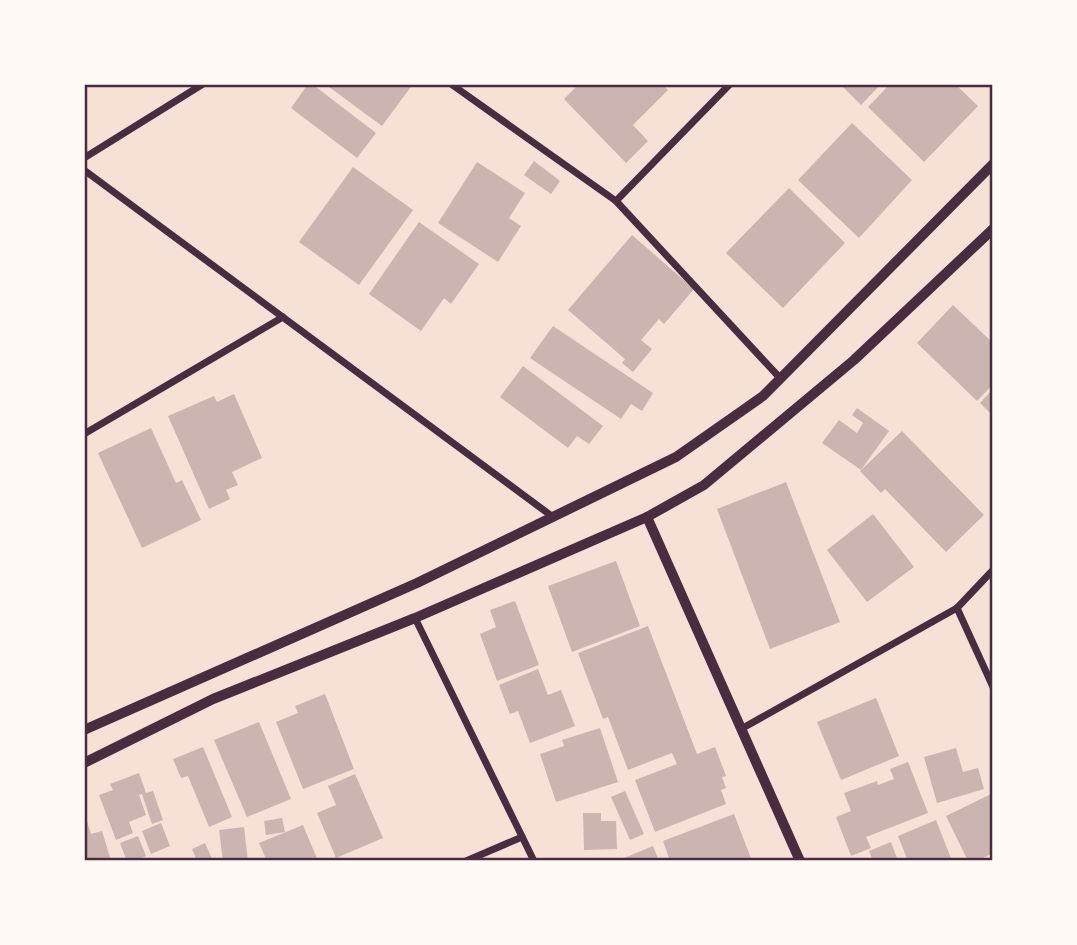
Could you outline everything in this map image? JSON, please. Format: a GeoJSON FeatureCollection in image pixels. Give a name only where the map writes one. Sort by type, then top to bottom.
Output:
{"type":"FeatureCollection","features":[{"type":"Feature","properties":{"kind":"street"},"geometry":{"type":"LineString","coordinates":[[84,158],[203,84]]}},
{"type":"Feature","properties":{"kind":"street"},"geometry":{"type":"LineString","coordinates":[[450,84],[615,201],[780,378]]}},
{"type":"Feature","properties":{"kind":"street"},"geometry":{"type":"LineString","coordinates":[[615,201],[730,84]]}},
{"type":"Feature","properties":{"kind":"street"},"geometry":{"type":"LineString","coordinates":[[84,730],[417,583],[676,457],[763,396],[993,164]]}},
{"type":"Feature","properties":{"kind":"street"},"geometry":{"type":"LineString","coordinates":[[84,170],[554,517]]}},
{"type":"Feature","properties":{"kind":"street"},"geometry":{"type":"LineString","coordinates":[[84,764],[213,699],[415,618],[647,517],[705,485],[854,360],[993,229]]}},
{"type":"Feature","properties":{"kind":"street"},"geometry":{"type":"LineString","coordinates":[[84,434],[283,317]]}},
{"type":"Feature","properties":{"kind":"street"},"geometry":{"type":"LineString","coordinates":[[647,517],[800,861]]}},
{"type":"Feature","properties":{"kind":"street"},"geometry":{"type":"LineString","coordinates":[[741,729],[957,608],[993,570]]}},
{"type":"Feature","properties":{"kind":"street"},"geometry":{"type":"LineString","coordinates":[[957,608],[993,687]]}},
{"type":"Feature","properties":{"kind":"street"},"geometry":{"type":"LineString","coordinates":[[415,618],[534,861]]}},
{"type":"Feature","properties":{"kind":"street"},"geometry":{"type":"LineString","coordinates":[[466,861],[523,837]]}},
{"type":"Feature","properties":{"kind":"building"},"geometry":{"type":"Polygon","coordinates":[[[308,84],[312,84],[376,133],[357,158],[291,108],[308,84]]]}},
{"type":"Feature","properties":{"kind":"building"},"geometry":{"type":"Polygon","coordinates":[[[325,84],[413,84],[382,126],[325,84]]]}},
{"type":"Feature","properties":{"kind":"building"},"geometry":{"type":"Polygon","coordinates":[[[579,84],[662,84],[668,90],[633,125],[648,141],[626,163],[564,99],[579,84]]]}},
{"type":"Feature","properties":{"kind":"building"},"geometry":{"type":"Polygon","coordinates":[[[840,84],[881,84],[861,105],[840,84]]]}},
{"type":"Feature","properties":{"kind":"building"},"geometry":{"type":"Polygon","coordinates":[[[890,84],[955,84],[978,106],[924,162],[868,107],[890,84]]]}},
{"type":"Feature","properties":{"kind":"building"},"geometry":{"type":"Polygon","coordinates":[[[852,123],[912,180],[859,238],[798,180],[852,123]]]}},
{"type":"Feature","properties":{"kind":"building"},"geometry":{"type":"Polygon","coordinates":[[[534,161],[560,181],[551,194],[524,175],[534,161]]]}},
{"type":"Feature","properties":{"kind":"building"},"geometry":{"type":"Polygon","coordinates":[[[477,162],[525,193],[509,218],[521,226],[498,262],[438,223],[477,162]]]}},
{"type":"Feature","properties":{"kind":"building"},"geometry":{"type":"Polygon","coordinates":[[[353,167],[413,210],[359,285],[299,242],[353,167]]]}},
{"type":"Feature","properties":{"kind":"building"},"geometry":{"type":"Polygon","coordinates":[[[789,188],[845,243],[783,308],[726,253],[789,188]]]}},
{"type":"Feature","properties":{"kind":"building"},"geometry":{"type":"Polygon","coordinates":[[[419,222],[479,264],[451,304],[444,298],[421,331],[369,294],[419,222]]]}},
{"type":"Feature","properties":{"kind":"building"},"geometry":{"type":"Polygon","coordinates":[[[632,235],[694,289],[664,324],[659,319],[641,340],[652,349],[633,372],[622,363],[625,359],[568,310],[632,235]]]}},
{"type":"Feature","properties":{"kind":"building"},"geometry":{"type":"Polygon","coordinates":[[[953,305],[993,343],[993,384],[977,401],[917,343],[953,305]]]}},
{"type":"Feature","properties":{"kind":"building"},"geometry":{"type":"Polygon","coordinates":[[[553,326],[653,393],[642,411],[631,404],[621,419],[530,358],[553,326]]]}},
{"type":"Feature","properties":{"kind":"building"},"geometry":{"type":"Polygon","coordinates":[[[523,366],[603,426],[589,444],[577,436],[568,448],[500,397],[523,366]]]}},
{"type":"Feature","properties":{"kind":"building"},"geometry":{"type":"Polygon","coordinates":[[[993,389],[993,416],[980,403],[993,389]]]}},
{"type":"Feature","properties":{"kind":"building"},"geometry":{"type":"Polygon","coordinates":[[[234,394],[262,458],[232,472],[238,485],[226,490],[230,499],[209,509],[168,416],[214,396],[217,402],[234,394]]]}},
{"type":"Feature","properties":{"kind":"building"},"geometry":{"type":"Polygon","coordinates":[[[857,408],[889,431],[861,470],[822,443],[839,420],[857,433],[863,423],[852,415],[857,408]]]}},
{"type":"Feature","properties":{"kind":"building"},"geometry":{"type":"Polygon","coordinates":[[[151,428],[176,483],[182,480],[201,520],[142,548],[98,453],[151,428]]]}},
{"type":"Feature","properties":{"kind":"building"},"geometry":{"type":"Polygon","coordinates":[[[902,431],[984,515],[946,552],[885,489],[881,493],[860,471],[902,431]]]}},
{"type":"Feature","properties":{"kind":"building"},"geometry":{"type":"Polygon","coordinates":[[[786,482],[840,622],[770,649],[717,509],[786,482]]]}},
{"type":"Feature","properties":{"kind":"building"},"geometry":{"type":"Polygon","coordinates":[[[873,514],[914,567],[867,602],[827,550],[873,514]]]}},
{"type":"Feature","properties":{"kind":"building"},"geometry":{"type":"Polygon","coordinates":[[[616,561],[640,626],[572,652],[548,586],[616,561]]]}},
{"type":"Feature","properties":{"kind":"building"},"geometry":{"type":"Polygon","coordinates":[[[515,601],[539,665],[497,681],[480,634],[496,627],[490,610],[515,601]]]}},
{"type":"Feature","properties":{"kind":"building"},"geometry":{"type":"Polygon","coordinates":[[[648,626],[697,754],[715,747],[726,776],[722,777],[726,788],[721,790],[726,804],[655,832],[635,780],[677,764],[672,753],[628,770],[608,717],[603,719],[578,653],[648,626]]]}},
{"type":"Feature","properties":{"kind":"building"},"geometry":{"type":"Polygon","coordinates":[[[538,669],[548,695],[561,690],[575,726],[530,743],[518,711],[510,714],[499,685],[538,669]]]}},
{"type":"Feature","properties":{"kind":"building"},"geometry":{"type":"Polygon","coordinates":[[[325,694],[354,769],[303,789],[276,722],[298,713],[295,706],[325,694]]]}},
{"type":"Feature","properties":{"kind":"building"},"geometry":{"type":"Polygon","coordinates":[[[876,698],[899,756],[841,780],[817,722],[876,698]]]}},
{"type":"Feature","properties":{"kind":"building"},"geometry":{"type":"Polygon","coordinates":[[[259,722],[291,799],[247,817],[214,740],[259,722]]]}},
{"type":"Feature","properties":{"kind":"building"},"geometry":{"type":"Polygon","coordinates":[[[600,728],[618,782],[556,802],[540,754],[564,746],[562,740],[600,728]]]}},
{"type":"Feature","properties":{"kind":"building"},"geometry":{"type":"Polygon","coordinates":[[[203,747],[232,817],[209,827],[188,776],[181,778],[173,759],[203,747]]]}},
{"type":"Feature","properties":{"kind":"building"},"geometry":{"type":"Polygon","coordinates":[[[956,748],[963,772],[978,768],[984,789],[937,803],[924,757],[956,748]]]}},
{"type":"Feature","properties":{"kind":"building"},"geometry":{"type":"Polygon","coordinates":[[[908,762],[928,813],[866,837],[871,848],[851,856],[836,817],[851,811],[844,793],[877,781],[878,785],[894,779],[890,769],[908,762]]]}},
{"type":"Feature","properties":{"kind":"building"},"geometry":{"type":"Polygon","coordinates":[[[139,773],[146,793],[153,791],[163,820],[152,824],[142,794],[139,795],[146,815],[129,822],[133,833],[116,840],[99,795],[113,790],[110,784],[139,773]]]}},
{"type":"Feature","properties":{"kind":"building"},"geometry":{"type":"Polygon","coordinates":[[[355,774],[383,838],[336,858],[317,813],[336,805],[328,786],[355,774]]]}},
{"type":"Feature","properties":{"kind":"building"},"geometry":{"type":"Polygon","coordinates":[[[625,791],[644,834],[630,840],[611,797],[625,791]]]}},
{"type":"Feature","properties":{"kind":"building"},"geometry":{"type":"Polygon","coordinates":[[[993,793],[993,853],[977,861],[968,861],[946,816],[993,793]]]}},
{"type":"Feature","properties":{"kind":"building"},"geometry":{"type":"Polygon","coordinates":[[[84,812],[91,834],[102,831],[111,861],[84,861],[84,812]]]}},
{"type":"Feature","properties":{"kind":"building"},"geometry":{"type":"Polygon","coordinates":[[[583,813],[601,813],[601,821],[616,821],[617,849],[584,850],[583,813]]]}},
{"type":"Feature","properties":{"kind":"building"},"geometry":{"type":"Polygon","coordinates":[[[734,814],[752,861],[670,861],[663,841],[734,814]]]}},
{"type":"Feature","properties":{"kind":"building"},"geometry":{"type":"Polygon","coordinates":[[[282,818],[285,832],[266,835],[264,821],[282,818]]]}},
{"type":"Feature","properties":{"kind":"building"},"geometry":{"type":"Polygon","coordinates":[[[936,820],[952,861],[908,861],[898,836],[936,820]]]}},
{"type":"Feature","properties":{"kind":"building"},"geometry":{"type":"Polygon","coordinates":[[[161,823],[170,846],[151,854],[142,831],[161,823]]]}},
{"type":"Feature","properties":{"kind":"building"},"geometry":{"type":"Polygon","coordinates":[[[303,825],[318,861],[267,861],[259,843],[303,825]]]}},
{"type":"Feature","properties":{"kind":"building"},"geometry":{"type":"Polygon","coordinates":[[[244,827],[248,861],[223,861],[219,830],[244,827]]]}},
{"type":"Feature","properties":{"kind":"building"},"geometry":{"type":"Polygon","coordinates":[[[138,836],[146,856],[127,861],[120,843],[138,836]]]}},
{"type":"Feature","properties":{"kind":"building"},"geometry":{"type":"Polygon","coordinates":[[[891,842],[898,861],[873,861],[869,851],[891,842]]]}},
{"type":"Feature","properties":{"kind":"building"},"geometry":{"type":"Polygon","coordinates":[[[205,843],[213,861],[197,861],[192,849],[205,843]]]}},
{"type":"Feature","properties":{"kind":"building"},"geometry":{"type":"Polygon","coordinates":[[[653,846],[659,861],[617,861],[653,846]]]}}]}
